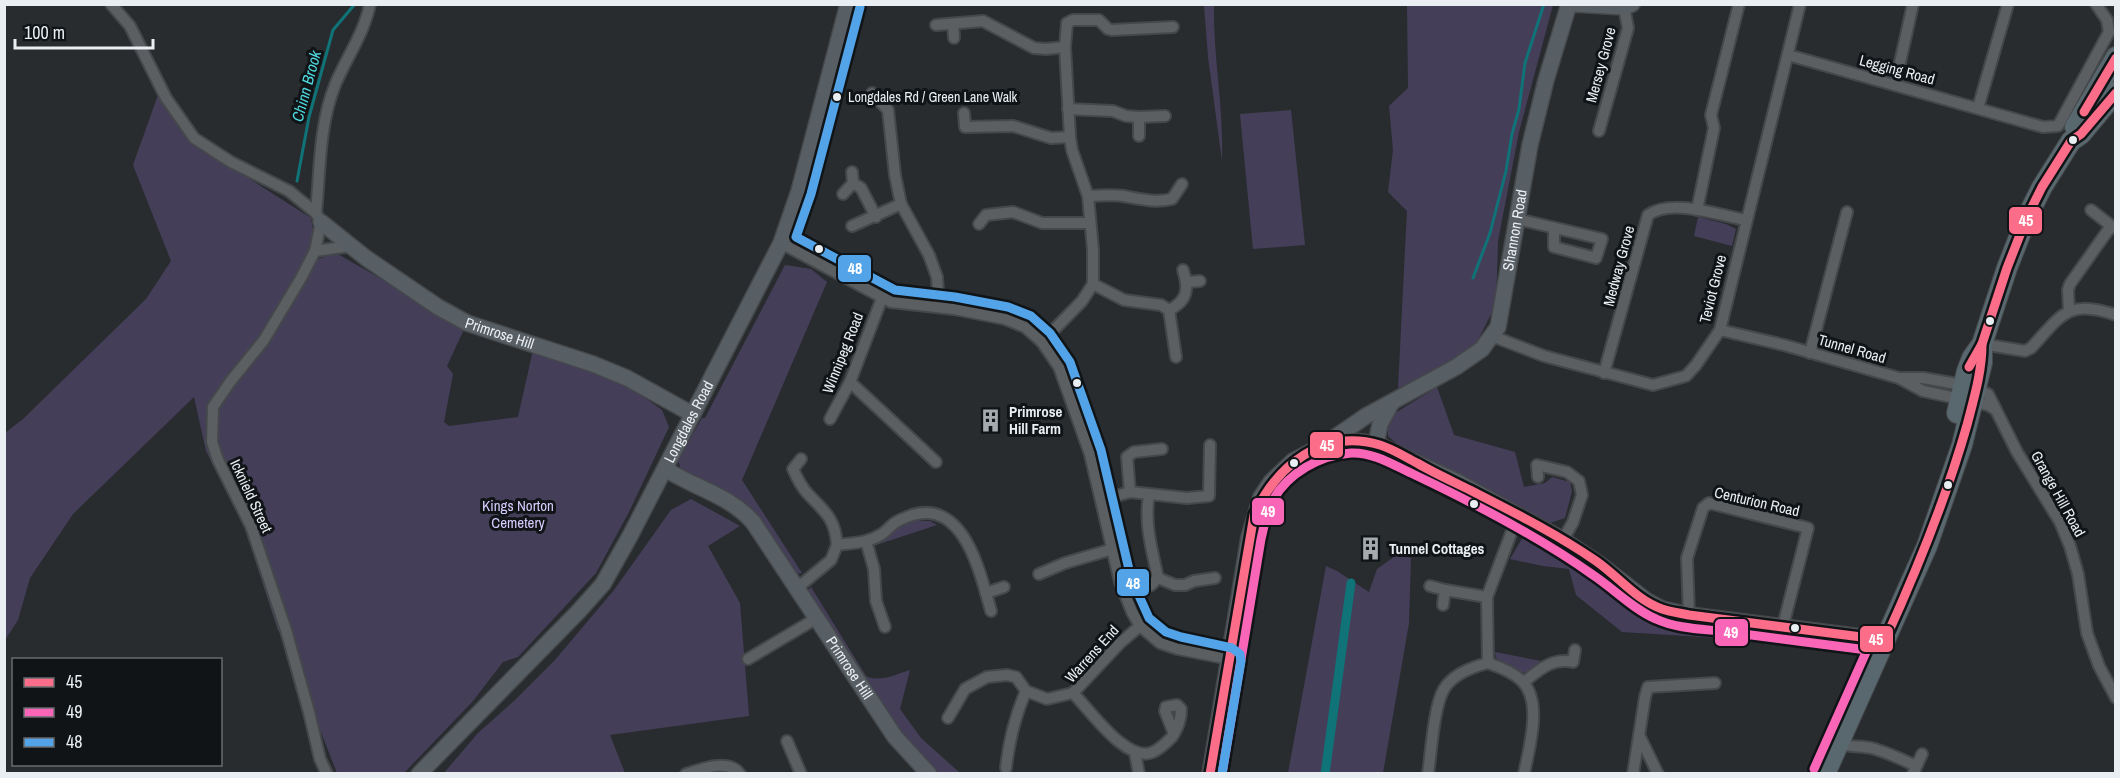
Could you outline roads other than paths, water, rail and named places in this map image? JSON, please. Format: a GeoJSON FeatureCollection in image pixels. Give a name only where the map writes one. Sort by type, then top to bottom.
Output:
{"type":"FeatureCollection","features":[{"type":"Feature","properties":{"kind":"highway"},"geometry":{"type":"LineString","coordinates":[[1825,774],[1917,572],[1944,497],[1944,468],[1968,394],[1972,358],[1982,344],[2007,268],[2027,217],[2047,178],[2071,141],[2081,134],[2110,90],[2115,57]]}},
{"type":"Feature","properties":{"kind":"street"},"geometry":{"type":"LineString","coordinates":[[111,4],[130,26],[166,98],[194,138],[231,162],[289,191],[319,217]]}},
{"type":"Feature","properties":{"kind":"street","name":"Icknield Street"},"geometry":{"type":"LineString","coordinates":[[327,774],[320,759],[297,665],[251,526],[218,460],[212,442],[213,407],[264,340],[315,251],[325,117],[335,85],[358,41],[369,4]]}},
{"type":"Feature","properties":{"kind":"street","name":"Longdales Road"},"geometry":{"type":"LineString","coordinates":[[419,774],[603,584],[781,243],[800,191],[848,4]]}},
{"type":"Feature","properties":{"kind":"street","name":"Shannon Road"},"geometry":{"type":"LineString","coordinates":[[1210,774],[1249,537],[1261,497],[1271,482],[1293,461],[1324,445],[1360,420],[1456,368],[1482,349],[1498,327],[1530,145],[1546,80],[1569,4]]}},
{"type":"Feature","properties":{"kind":"street"},"geometry":{"type":"LineString","coordinates":[[1575,4],[1628,5]]}},
{"type":"Feature","properties":{"kind":"street"},"geometry":{"type":"LineString","coordinates":[[1696,210],[1714,128],[1711,115],[1739,4]]}},
{"type":"Feature","properties":{"kind":"street","name":"Teviot Grove"},"geometry":{"type":"LineString","coordinates":[[1492,336],[1544,356],[1604,374],[1653,385],[1686,376],[1720,330],[1800,4]]}},
{"type":"Feature","properties":{"kind":"street"},"geometry":{"type":"LineString","coordinates":[[1895,85],[1913,4]]}},
{"type":"Feature","properties":{"kind":"street"},"geometry":{"type":"LineString","coordinates":[[1978,108],[2008,4]]}},
{"type":"Feature","properties":{"kind":"street","name":"Legging Road"},"geometry":{"type":"LineString","coordinates":[[1788,55],[2043,127],[2058,126],[2109,32],[2108,20],[2096,4]]}},
{"type":"Feature","properties":{"kind":"street","name":"Mersey Grove"},"geometry":{"type":"LineString","coordinates":[[1599,131],[1628,28],[1628,5]]}},
{"type":"Feature","properties":{"kind":"street"},"geometry":{"type":"LineString","coordinates":[[1042,342],[1082,301],[1093,284],[1093,250],[1088,196],[1070,137],[1065,47],[1067,23],[1073,20],[1099,20],[1112,30],[1173,27]]}},
{"type":"Feature","properties":{"kind":"street"},"geometry":{"type":"LineString","coordinates":[[936,25],[982,21],[1034,48],[1065,47]]}},
{"type":"Feature","properties":{"kind":"street"},"geometry":{"type":"LineString","coordinates":[[953,24],[954,38]]}},
{"type":"Feature","properties":{"kind":"street"},"geometry":{"type":"LineString","coordinates":[[872,93],[888,110],[895,176],[901,204],[929,255],[937,277],[939,307]]}},
{"type":"Feature","properties":{"kind":"street"},"geometry":{"type":"LineString","coordinates":[[1068,109],[1113,111],[1126,116],[1139,117],[1165,116]]}},
{"type":"Feature","properties":{"kind":"street"},"geometry":{"type":"LineString","coordinates":[[964,112],[965,127],[1013,126],[1051,138],[1070,137]]}},
{"type":"Feature","properties":{"kind":"street"},"geometry":{"type":"LineString","coordinates":[[1138,136],[1139,117]]}},
{"type":"Feature","properties":{"kind":"street"},"geometry":{"type":"LineString","coordinates":[[843,194],[852,178],[861,188],[876,217]]}},
{"type":"Feature","properties":{"kind":"street"},"geometry":{"type":"LineString","coordinates":[[1088,196],[1121,195],[1160,202],[1172,199],[1182,184]]}},
{"type":"Feature","properties":{"kind":"street"},"geometry":{"type":"LineString","coordinates":[[852,226],[901,204]]}},
{"type":"Feature","properties":{"kind":"street","name":"Medway Grove"},"geometry":{"type":"LineString","coordinates":[[1604,374],[1648,215],[1658,208],[1696,210],[1746,220]]}},
{"type":"Feature","properties":{"kind":"street"},"geometry":{"type":"LineString","coordinates":[[2069,310],[2070,284],[2113,228],[2091,210]]}},
{"type":"Feature","properties":{"kind":"street"},"geometry":{"type":"LineString","coordinates":[[979,224],[986,215],[1013,212],[1042,224],[1089,223]]}},
{"type":"Feature","properties":{"kind":"street"},"geometry":{"type":"LineString","coordinates":[[1810,353],[1847,212]]}},
{"type":"Feature","properties":{"kind":"street","name":"Primrose Hill"},"geometry":{"type":"LineString","coordinates":[[319,217],[351,246],[438,307],[467,323],[593,364],[627,378],[692,414]]}},
{"type":"Feature","properties":{"kind":"street"},"geometry":{"type":"LineString","coordinates":[[1517,219],[1554,228]]}},
{"type":"Feature","properties":{"kind":"street"},"geometry":{"type":"LineString","coordinates":[[781,243],[891,302],[939,307],[1015,322],[1025,327],[1042,342],[1059,367],[1090,454],[1125,599],[1140,626],[1160,643],[1178,650],[1229,659]]}},
{"type":"Feature","properties":{"kind":"street"},"geometry":{"type":"LineString","coordinates":[[315,251],[351,246]]}},
{"type":"Feature","properties":{"kind":"street"},"geometry":{"type":"LineString","coordinates":[[1169,310],[1183,301],[1187,282],[1183,270]]}},
{"type":"Feature","properties":{"kind":"street"},"geometry":{"type":"LineString","coordinates":[[1187,282],[1200,281]]}},
{"type":"Feature","properties":{"kind":"street"},"geometry":{"type":"LineString","coordinates":[[1093,284],[1124,300],[1161,304],[1169,310],[1176,357]]}},
{"type":"Feature","properties":{"kind":"street","name":"Winnipeg Road"},"geometry":{"type":"LineString","coordinates":[[831,419],[850,382],[882,298]]}},
{"type":"Feature","properties":{"kind":"street"},"geometry":{"type":"LineString","coordinates":[[1982,344],[2028,350],[2069,310],[2081,308],[2115,315]]}},
{"type":"Feature","properties":{"kind":"street","name":"Tunnel Road"},"geometry":{"type":"LineString","coordinates":[[1720,330],[1899,378],[1919,390],[1968,394]]}},
{"type":"Feature","properties":{"kind":"street"},"geometry":{"type":"LineString","coordinates":[[850,382],[936,462]]}},
{"type":"Feature","properties":{"kind":"street","name":"Grange Hill Road"},"geometry":{"type":"LineString","coordinates":[[1968,394],[1988,394],[2018,452],[2060,522],[2078,574],[2087,633],[2099,666],[2115,698]]}},
{"type":"Feature","properties":{"kind":"street"},"geometry":{"type":"LineString","coordinates":[[1376,444],[1383,418],[1391,404]]}},
{"type":"Feature","properties":{"kind":"street"},"geometry":{"type":"LineString","coordinates":[[1353,441],[1360,420],[1383,418]]}},
{"type":"Feature","properties":{"kind":"street"},"geometry":{"type":"LineString","coordinates":[[1324,445],[1353,441],[1376,444],[1458,482],[1563,540],[1602,566],[1647,601],[1662,609],[1689,615],[1885,640]]}},
{"type":"Feature","properties":{"kind":"street"},"geometry":{"type":"LineString","coordinates":[[1102,500],[1130,492],[1187,498],[1209,496],[1210,445]]}},
{"type":"Feature","properties":{"kind":"street"},"geometry":{"type":"LineString","coordinates":[[1130,492],[1127,457],[1134,452],[1162,449]]}},
{"type":"Feature","properties":{"kind":"street"},"geometry":{"type":"LineString","coordinates":[[796,589],[831,560],[837,545],[836,533],[829,516],[799,483],[792,469],[801,459]]}},
{"type":"Feature","properties":{"kind":"street"},"geometry":{"type":"LineString","coordinates":[[1538,477],[1537,465],[1567,472],[1579,481],[1582,495],[1573,522],[1563,540]]}},
{"type":"Feature","properties":{"kind":"street","name":"Primrose Hill"},"geometry":{"type":"LineString","coordinates":[[665,469],[722,498],[744,512],[753,522],[895,737],[928,774]]}},
{"type":"Feature","properties":{"kind":"street"},"geometry":{"type":"LineString","coordinates":[[1149,495],[1147,508],[1149,536],[1158,578]]}},
{"type":"Feature","properties":{"kind":"street","name":"Centurion Road"},"geometry":{"type":"LineString","coordinates":[[1689,615],[1687,558],[1703,508],[1709,503],[1808,528],[1783,626]]}},
{"type":"Feature","properties":{"kind":"street"},"geometry":{"type":"LineString","coordinates":[[837,545],[866,541],[885,532],[901,519],[917,513],[939,514],[953,524],[964,537],[976,559],[991,611]]}},
{"type":"Feature","properties":{"kind":"street"},"geometry":{"type":"LineString","coordinates":[[1488,663],[1487,597],[1518,515]]}},
{"type":"Feature","properties":{"kind":"street"},"geometry":{"type":"LineString","coordinates":[[866,541],[874,569],[876,601],[885,627]]}},
{"type":"Feature","properties":{"kind":"street"},"geometry":{"type":"LineString","coordinates":[[1039,574],[1065,563],[1113,549]]}},
{"type":"Feature","properties":{"kind":"street"},"geometry":{"type":"LineString","coordinates":[[1158,578],[1175,585],[1215,578]]}},
{"type":"Feature","properties":{"kind":"street"},"geometry":{"type":"LineString","coordinates":[[1143,588],[1151,585],[1158,578]]}},
{"type":"Feature","properties":{"kind":"street"},"geometry":{"type":"LineString","coordinates":[[1430,586],[1487,597]]}},
{"type":"Feature","properties":{"kind":"street"},"geometry":{"type":"LineString","coordinates":[[986,593],[1004,587]]}},
{"type":"Feature","properties":{"kind":"street"},"geometry":{"type":"LineString","coordinates":[[1443,605],[1445,590]]}},
{"type":"Feature","properties":{"kind":"street"},"geometry":{"type":"LineString","coordinates":[[748,659],[817,618]]}},
{"type":"Feature","properties":{"kind":"street","name":"Warrens End"},"geometry":{"type":"LineString","coordinates":[[1135,753],[1121,745],[1073,693],[1120,643],[1140,626]]}},
{"type":"Feature","properties":{"kind":"street"},"geometry":{"type":"LineString","coordinates":[[1524,682],[1545,665],[1563,659],[1573,662],[1575,650]]}},
{"type":"Feature","properties":{"kind":"street"},"geometry":{"type":"LineString","coordinates":[[1428,774],[1437,709],[1444,689],[1458,675],[1488,663],[1506,670],[1524,682],[1531,698],[1534,720],[1524,774]]}},
{"type":"Feature","properties":{"kind":"street"},"geometry":{"type":"LineString","coordinates":[[948,718],[965,689],[987,677],[1007,675],[1016,677],[1026,691],[1047,699],[1073,693]]}},
{"type":"Feature","properties":{"kind":"street"},"geometry":{"type":"LineString","coordinates":[[1633,774],[1648,687],[1715,682]]}},
{"type":"Feature","properties":{"kind":"street"},"geometry":{"type":"LineString","coordinates":[[1006,768],[1010,738],[1018,708],[1026,691]]}},
{"type":"Feature","properties":{"kind":"street"},"geometry":{"type":"LineString","coordinates":[[1139,774],[1135,753],[1152,753],[1174,734]]}},
{"type":"Feature","properties":{"kind":"street"},"geometry":{"type":"LineString","coordinates":[[1640,737],[1658,774]]}},
{"type":"Feature","properties":{"kind":"street"},"geometry":{"type":"LineString","coordinates":[[787,741],[801,774]]}},
{"type":"Feature","properties":{"kind":"street"},"geometry":{"type":"LineString","coordinates":[[1839,744],[1853,748],[1868,747],[1887,753],[1915,770],[1922,754]]}},
{"type":"Feature","properties":{"kind":"street"},"geometry":{"type":"LineString","coordinates":[[686,774],[713,766],[722,766],[738,769],[740,774]]}},
{"type":"Feature","properties":{"kind":"waterway","name":"Chinn Brook"},"geometry":{"type":"LineString","coordinates":[[297,181],[309,117],[333,30],[355,4]]}},
{"type":"Feature","properties":{"kind":"waterway"},"geometry":{"type":"LineString","coordinates":[[1473,278],[1490,233],[1519,109],[1525,63],[1544,4]]}},
{"type":"Feature","properties":{"kind":"waterway"},"geometry":{"type":"LineString","coordinates":[[1325,774],[1351,583]]}},
{"type":"Feature","properties":{"kind":"place","name":"Longdales Rd / Green Lane Walk"},"geometry":{"type":"Point","coordinates":[837,97]}},
{"type":"Feature","properties":{"kind":"place","name":"Primrose Hill Farm"},"geometry":{"type":"Point","coordinates":[991,421]}},
{"type":"Feature","properties":{"kind":"place","name":"Tunnel Cottages"},"geometry":{"type":"Point","coordinates":[1371,549]}},
{"type":"Feature","properties":{"kind":"park label","name":"Kings Norton Cemetery"},"geometry":{"type":"Point","coordinates":[518,514]}}]}
